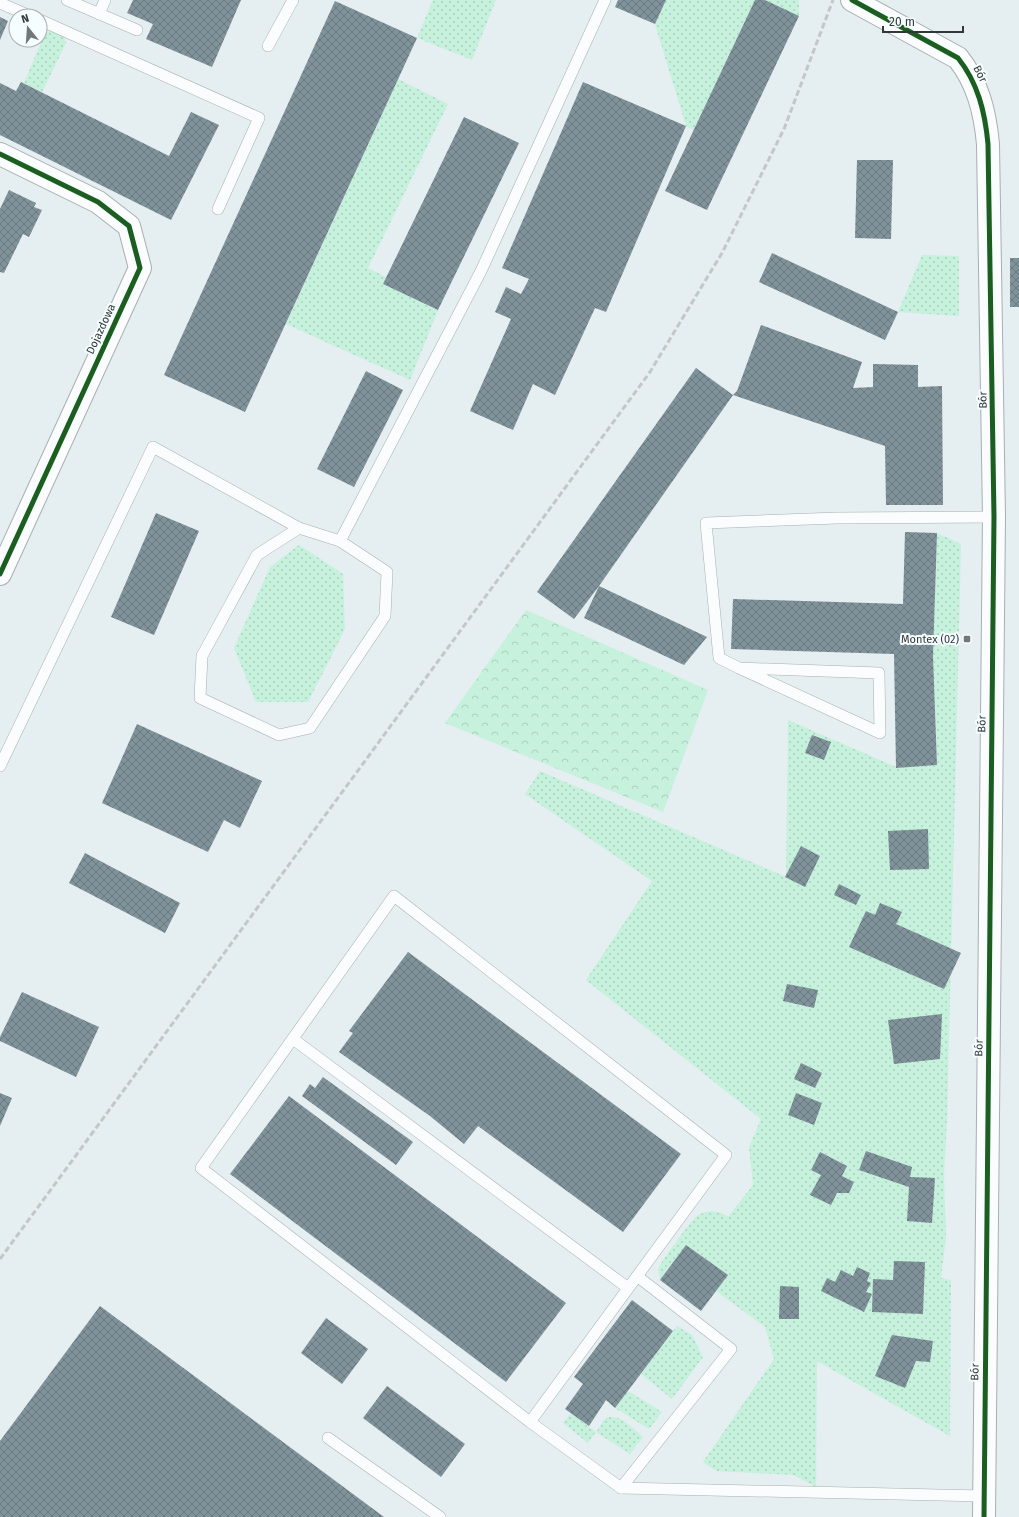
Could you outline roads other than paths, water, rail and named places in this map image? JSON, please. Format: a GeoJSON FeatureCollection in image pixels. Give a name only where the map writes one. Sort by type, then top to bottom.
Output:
{"type":"FeatureCollection","features":[{"type":"Feature","properties":{"kind":"street","name":"Bór"},"geometry":{"type":"LineString","coordinates":[[852,0],[958,58],[974,83],[983,110],[989,163],[994,517],[984,1506]]}},
{"type":"Feature","properties":{"kind":"street","name":"Dojazdowa"},"geometry":{"type":"LineString","coordinates":[[0,154],[98,202],[129,226],[140,268],[0,574]]}},
{"type":"Feature","properties":{"kind":"lane"},"geometry":{"type":"LineString","coordinates":[[68,0],[137,30]]}},
{"type":"Feature","properties":{"kind":"lane"},"geometry":{"type":"LineString","coordinates":[[99,14],[105,0]]}},
{"type":"Feature","properties":{"kind":"lane"},"geometry":{"type":"LineString","coordinates":[[268,46],[293,0]]}},
{"type":"Feature","properties":{"kind":"lane"},"geometry":{"type":"LineString","coordinates":[[340,541],[481,271],[606,0]]}},
{"type":"Feature","properties":{"kind":"lane"},"geometry":{"type":"LineString","coordinates":[[0,3],[12,8]]}},
{"type":"Feature","properties":{"kind":"lane"},"geometry":{"type":"LineString","coordinates":[[48,24],[259,118],[218,209]]}},
{"type":"Feature","properties":{"kind":"lane"},"geometry":{"type":"LineString","coordinates":[[0,766],[153,447],[299,528],[340,541],[387,572],[385,616],[310,728],[279,735],[200,698],[202,656],[257,555],[299,528]]}},
{"type":"Feature","properties":{"kind":"lane"},"geometry":{"type":"LineString","coordinates":[[739,668],[879,673],[880,733],[760,678],[739,668],[719,658],[706,523],[837,518],[994,517]]}},
{"type":"Feature","properties":{"kind":"lane"},"geometry":{"type":"LineString","coordinates":[[530,1422],[726,1155],[394,896],[201,1168],[530,1422],[621,1488],[984,1506]]}},
{"type":"Feature","properties":{"kind":"lane"},"geometry":{"type":"LineString","coordinates":[[293,1038],[628,1288]]}},
{"type":"Feature","properties":{"kind":"lane"},"geometry":{"type":"LineString","coordinates":[[621,1488],[731,1349],[637,1276]]}},
{"type":"Feature","properties":{"kind":"lane"},"geometry":{"type":"LineString","coordinates":[[328,1438],[440,1517]]}},
{"type":"Feature","properties":{"kind":"railway"},"geometry":{"type":"LineString","coordinates":[[0,1259],[650,372],[722,253],[784,129],[833,0]]}},
{"type":"Feature","properties":{"kind":"place","name":"Montex (02)"},"geometry":{"type":"Point","coordinates":[967,639]}}]}
